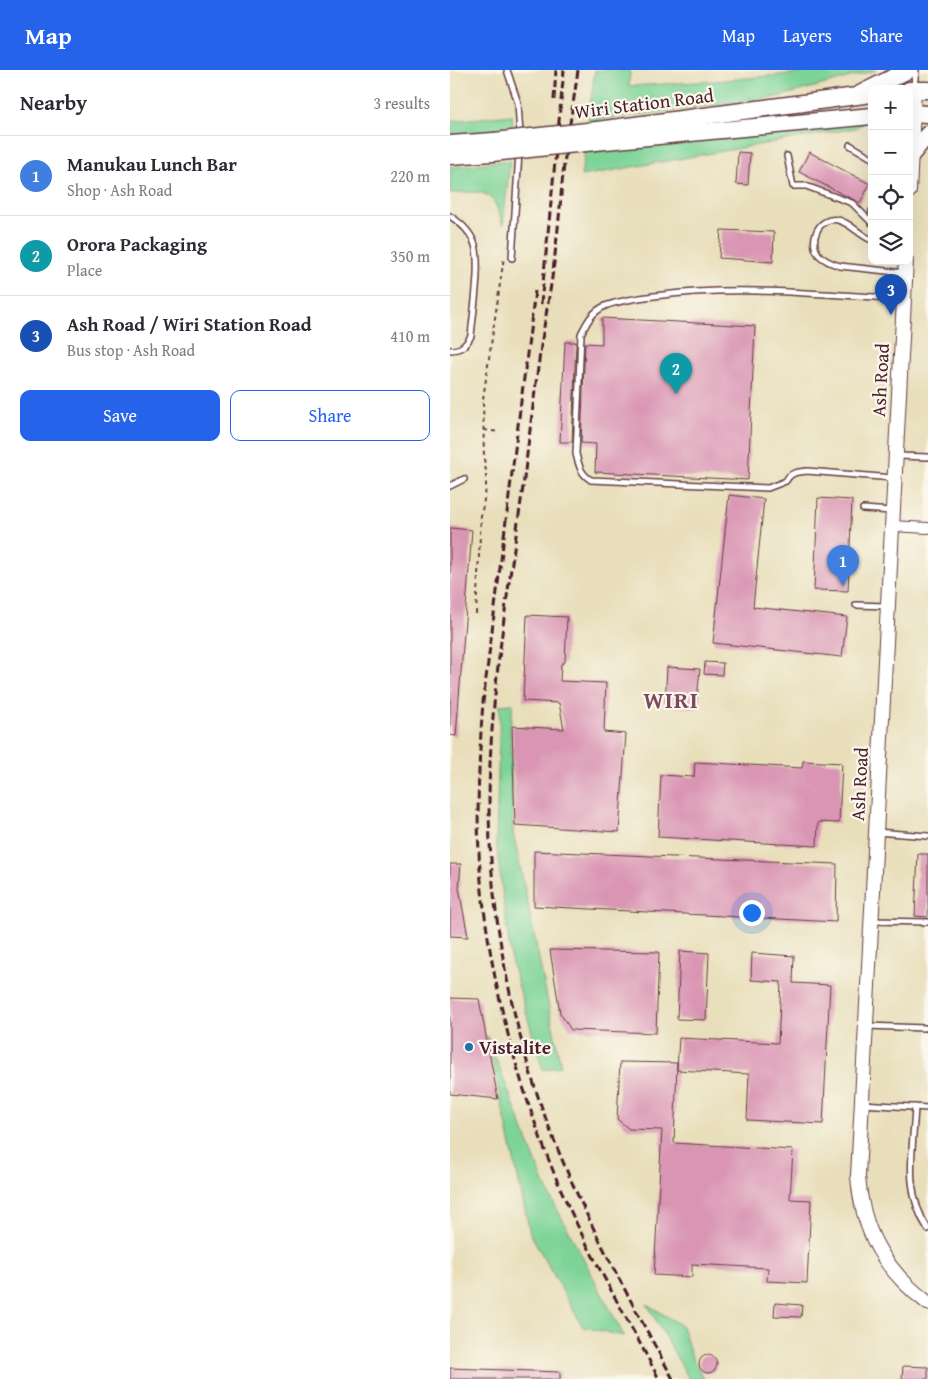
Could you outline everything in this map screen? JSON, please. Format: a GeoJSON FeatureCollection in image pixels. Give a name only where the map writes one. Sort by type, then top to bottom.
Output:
{"type":"FeatureCollection","features":[{"type":"Feature","properties":{"kind":"main road","name":"Wiri Station Road"},"geometry":{"type":"LineString","coordinates":[[596,136],[865,95],[908,70]]}},
{"type":"Feature","properties":{"kind":"main road"},"geometry":{"type":"LineString","coordinates":[[913,136],[917,113],[917,90]]}},
{"type":"Feature","properties":{"kind":"main road","name":"Wiri Station Road"},"geometry":{"type":"LineString","coordinates":[[450,156],[493,147],[596,136],[868,117]]}},
{"type":"Feature","properties":{"kind":"main road"},"geometry":{"type":"LineString","coordinates":[[913,151],[928,134]]}},
{"type":"Feature","properties":{"kind":"main road","name":"Wiri Station Road"},"geometry":{"type":"LineString","coordinates":[[450,144],[493,147]]}},
{"type":"Feature","properties":{"kind":"main road","name":"Ash Road"},"geometry":{"type":"LineString","coordinates":[[905,267],[858,1176],[863,1211],[869,1229],[883,1258],[903,1283],[928,1303]]}},
{"type":"Feature","properties":{"kind":"street"},"geometry":{"type":"LineString","coordinates":[[892,526],[928,528]]}},
{"type":"Feature","properties":{"kind":"lane"},"geometry":{"type":"LineString","coordinates":[[507,70],[518,103],[520,126],[512,258]]}},
{"type":"Feature","properties":{"kind":"lane"},"geometry":{"type":"LineString","coordinates":[[916,70],[917,90]]}},
{"type":"Feature","properties":{"kind":"lane"},"geometry":{"type":"LineString","coordinates":[[850,145],[868,156]]}},
{"type":"Feature","properties":{"kind":"lane"},"geometry":{"type":"LineString","coordinates":[[787,156],[793,186],[806,186],[852,203],[869,220]]}},
{"type":"Feature","properties":{"kind":"lane"},"geometry":{"type":"LineString","coordinates":[[450,216],[460,222],[471,235],[477,261],[471,336],[466,345],[459,349],[450,350]]}},
{"type":"Feature","properties":{"kind":"lane"},"geometry":{"type":"LineString","coordinates":[[868,238],[838,220],[826,221],[819,227],[814,243],[818,254],[831,263],[840,266],[905,267]]}},
{"type":"Feature","properties":{"kind":"lane"},"geometry":{"type":"LineString","coordinates":[[894,478],[807,471],[794,473],[788,476],[786,481],[768,488],[591,480],[579,468],[576,454],[581,334],[588,320],[606,305],[666,295],[700,292],[755,292],[904,299]]}},
{"type":"Feature","properties":{"kind":"lane"},"geometry":{"type":"LineString","coordinates":[[895,456],[928,457]]}},
{"type":"Feature","properties":{"kind":"lane"},"geometry":{"type":"LineString","coordinates":[[450,486],[464,479]]}},
{"type":"Feature","properties":{"kind":"lane"},"geometry":{"type":"LineString","coordinates":[[863,509],[892,511]]}},
{"type":"Feature","properties":{"kind":"lane"},"geometry":{"type":"LineString","coordinates":[[856,605],[887,606]]}},
{"type":"Feature","properties":{"kind":"lane"},"geometry":{"type":"LineString","coordinates":[[876,832],[928,836]]}},
{"type":"Feature","properties":{"kind":"lane"},"geometry":{"type":"LineString","coordinates":[[871,921],[928,922]]}},
{"type":"Feature","properties":{"kind":"lane"},"geometry":{"type":"LineString","coordinates":[[866,1026],[925,1028]]}},
{"type":"Feature","properties":{"kind":"lane"},"geometry":{"type":"LineString","coordinates":[[862,1104],[928,1108]]}},
{"type":"Feature","properties":{"kind":"lane"},"geometry":{"type":"LineString","coordinates":[[915,1107],[911,1184],[916,1205],[928,1229]]}},
{"type":"Feature","properties":{"kind":"path"},"geometry":{"type":"LineString","coordinates":[[476,614],[481,516],[486,489],[483,399],[504,252]]}},
{"type":"Feature","properties":{"kind":"path"},"geometry":{"type":"LineString","coordinates":[[484,429],[499,432]]}},
{"type":"Feature","properties":{"kind":"green space"},"geometry":{"type":"Polygon","coordinates":[[[595,70],[630,70],[629,86],[715,81],[834,70],[877,70],[777,97],[588,121],[595,70]]]}},
{"type":"Feature","properties":{"kind":"green space"},"geometry":{"type":"Polygon","coordinates":[[[512,115],[513,131],[450,136],[450,121],[512,115]]]}},
{"type":"Feature","properties":{"kind":"green space"},"geometry":{"type":"Polygon","coordinates":[[[847,122],[863,124],[855,128],[581,176],[585,152],[847,122]]]}},
{"type":"Feature","properties":{"kind":"green space"},"geometry":{"type":"Polygon","coordinates":[[[510,160],[503,225],[495,204],[486,194],[472,192],[450,193],[450,167],[510,160]]]}},
{"type":"Feature","properties":{"kind":"green space"},"geometry":{"type":"Polygon","coordinates":[[[513,704],[510,728],[513,832],[561,1066],[543,1070],[511,960],[496,842],[500,705],[513,704]]]}},
{"type":"Feature","properties":{"kind":"green space"},"geometry":{"type":"Polygon","coordinates":[[[487,1036],[545,1186],[624,1336],[583,1327],[530,1233],[487,1036]]]}},
{"type":"Feature","properties":{"kind":"green space"},"geometry":{"type":"Polygon","coordinates":[[[647,1304],[682,1326],[692,1358],[704,1379],[689,1379],[647,1304]]]}},
{"type":"Feature","properties":{"kind":"building"},"geometry":{"type":"Polygon","coordinates":[[[738,152],[750,153],[748,185],[736,184],[738,152]]]}},
{"type":"Feature","properties":{"kind":"building"},"geometry":{"type":"Polygon","coordinates":[[[809,152],[868,183],[868,188],[860,203],[799,172],[809,152]]]}},
{"type":"Feature","properties":{"kind":"building"},"geometry":{"type":"Polygon","coordinates":[[[721,230],[774,232],[773,262],[719,258],[721,230]]]}},
{"type":"Feature","properties":{"kind":"building"},"geometry":{"type":"Polygon","coordinates":[[[602,318],[755,326],[748,480],[595,472],[596,444],[581,443],[585,343],[602,344],[602,318]]]}},
{"type":"Feature","properties":{"kind":"building"},"geometry":{"type":"Polygon","coordinates":[[[565,342],[576,342],[572,442],[560,442],[565,342]]]}},
{"type":"Feature","properties":{"kind":"building"},"geometry":{"type":"Polygon","coordinates":[[[729,495],[764,499],[753,607],[847,617],[842,657],[713,643],[729,495]]]}},
{"type":"Feature","properties":{"kind":"building"},"geometry":{"type":"Polygon","coordinates":[[[818,498],[852,500],[848,591],[814,590],[818,498]]]}},
{"type":"Feature","properties":{"kind":"building"},"geometry":{"type":"Polygon","coordinates":[[[450,528],[472,530],[456,736],[450,735],[450,528]]]}},
{"type":"Feature","properties":{"kind":"building"},"geometry":{"type":"Polygon","coordinates":[[[527,615],[567,617],[565,662],[561,664],[560,681],[606,683],[604,732],[626,734],[619,832],[515,825],[512,726],[564,729],[559,703],[523,701],[527,615]]]}},
{"type":"Feature","properties":{"kind":"building"},"geometry":{"type":"Polygon","coordinates":[[[705,662],[723,663],[722,675],[704,674],[705,662]]]}},
{"type":"Feature","properties":{"kind":"building"},"geometry":{"type":"Polygon","coordinates":[[[667,667],[700,669],[696,709],[665,706],[667,667]]]}},
{"type":"Feature","properties":{"kind":"building"},"geometry":{"type":"Polygon","coordinates":[[[803,761],[842,763],[839,823],[818,822],[817,846],[658,837],[661,775],[694,777],[695,762],[802,768],[803,761]]]}},
{"type":"Feature","properties":{"kind":"building"},"geometry":{"type":"Polygon","coordinates":[[[534,851],[837,864],[836,922],[534,906],[534,851]]]}},
{"type":"Feature","properties":{"kind":"building"},"geometry":{"type":"Polygon","coordinates":[[[918,854],[928,854],[928,917],[915,916],[918,854]]]}},
{"type":"Feature","properties":{"kind":"building"},"geometry":{"type":"Polygon","coordinates":[[[450,864],[461,864],[459,888],[468,937],[450,936],[450,864]]]}},
{"type":"Feature","properties":{"kind":"building"},"geometry":{"type":"Polygon","coordinates":[[[550,950],[659,952],[656,1033],[571,1030],[560,1013],[550,950]]]}},
{"type":"Feature","properties":{"kind":"building"},"geometry":{"type":"Polygon","coordinates":[[[680,951],[709,953],[706,1020],[677,1019],[680,951]]]}},
{"type":"Feature","properties":{"kind":"building"},"geometry":{"type":"Polygon","coordinates":[[[752,953],[794,956],[793,983],[830,985],[823,1124],[747,1120],[749,1074],[677,1070],[679,1038],[778,1043],[781,982],[751,980],[752,953]]]}},
{"type":"Feature","properties":{"kind":"building","name":"Vistalite"},"geometry":{"type":"Polygon","coordinates":[[[450,998],[479,999],[498,1099],[450,1094],[450,998]]]}},
{"type":"Feature","properties":{"kind":"building"},"geometry":{"type":"Polygon","coordinates":[[[620,1062],[677,1063],[674,1143],[793,1150],[790,1199],[811,1200],[807,1283],[767,1281],[768,1268],[692,1264],[692,1277],[654,1275],[662,1130],[629,1129],[617,1119],[620,1062]]]}},
{"type":"Feature","properties":{"kind":"building"},"geometry":{"type":"Polygon","coordinates":[[[775,1303],[802,1305],[801,1317],[774,1316],[775,1303]]]}},
{"type":"Feature","properties":{"kind":"building"},"geometry":{"type":"Polygon","coordinates":[[[708,1355],[714,1358],[717,1364],[714,1370],[708,1373],[702,1370],[699,1364],[702,1358],[708,1355]]]}},
{"type":"Feature","properties":{"kind":"building"},"geometry":{"type":"Polygon","coordinates":[[[903,1366],[928,1367],[928,1379],[902,1379],[903,1366]]]}},
{"type":"Feature","properties":{"kind":"building"},"geometry":{"type":"Polygon","coordinates":[[[450,1368],[560,1372],[560,1379],[450,1379],[450,1368]]]}},
{"type":"Feature","properties":{"kind":"railway"},"geometry":{"type":"LineString","coordinates":[[554,100],[556,70]]}},
{"type":"Feature","properties":{"kind":"railway"},"geometry":{"type":"LineString","coordinates":[[541,304],[564,70]]}},
{"type":"Feature","properties":{"kind":"railway"},"geometry":{"type":"LineString","coordinates":[[578,70],[495,694],[489,802],[492,878],[502,954],[518,1028],[541,1106],[592,1226],[673,1379]]}},
{"type":"Feature","properties":{"kind":"railway"},"geometry":{"type":"LineString","coordinates":[[535,291],[483,702],[478,806],[480,869],[484,907],[489,944],[504,1019],[537,1128],[561,1191],[574,1218],[659,1379]]}},
{"type":"Feature","properties":{"kind":"place","name":"Ash Road / Wiri Station Road"},"geometry":{"type":"Point","coordinates":[891,315]}},
{"type":"Feature","properties":{"kind":"place","name":"Orora Packaging"},"geometry":{"type":"Point","coordinates":[676,394]}},
{"type":"Feature","properties":{"kind":"place","name":"Manukau Lunch Bar"},"geometry":{"type":"Point","coordinates":[843,586]}},
{"type":"Feature","properties":{"kind":"place","name":"Vistalite"},"geometry":{"type":"Point","coordinates":[469,1047]}},
{"type":"Feature","properties":{"kind":"district","name":"WIRI"},"geometry":{"type":"Point","coordinates":[671,699]}}]}
